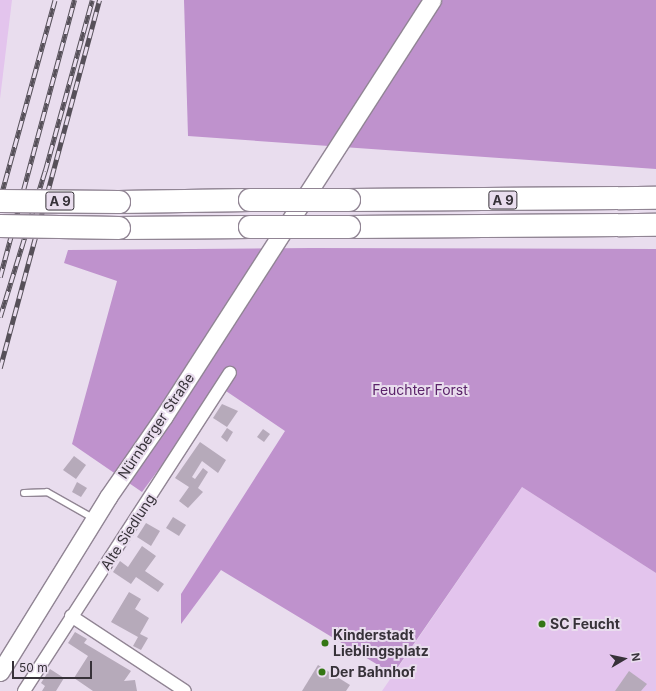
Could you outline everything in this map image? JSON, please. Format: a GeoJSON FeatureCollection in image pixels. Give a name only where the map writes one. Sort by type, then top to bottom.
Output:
{"type":"FeatureCollection","features":[{"type":"Feature","properties":{"kind":"highway","name":"A 9"},"geometry":{"type":"LineString","coordinates":[[0,201],[119,202],[656,198]]}},
{"type":"Feature","properties":{"kind":"highway","name":"A 9"},"geometry":{"type":"LineString","coordinates":[[0,226],[119,228],[656,225]]}},
{"type":"Feature","properties":{"kind":"main road","name":"Nürnberger Straße"},"geometry":{"type":"LineString","coordinates":[[0,672],[95,518],[315,183],[432,0]]}},
{"type":"Feature","properties":{"kind":"street","name":"Alte Siedlung"},"geometry":{"type":"LineString","coordinates":[[24,691],[71,616],[135,522],[230,372]]}},
{"type":"Feature","properties":{"kind":"street"},"geometry":{"type":"LineString","coordinates":[[71,616],[184,691]]}},
{"type":"Feature","properties":{"kind":"lane"},"geometry":{"type":"LineString","coordinates":[[24,493],[47,492],[95,518]]}},
{"type":"Feature","properties":{"kind":"shaded area"},"geometry":{"type":"Polygon","coordinates":[[[0,0],[12,0],[0,99],[0,0]]]}},
{"type":"Feature","properties":{"kind":"shaded area","name":"SC Feucht"},"geometry":{"type":"Polygon","coordinates":[[[522,487],[656,573],[656,691],[382,691],[522,487]]]}},
{"type":"Feature","properties":{"kind":"green space"},"geometry":{"type":"Polygon","coordinates":[[[184,0],[656,0],[656,169],[188,136],[184,0]]]}},
{"type":"Feature","properties":{"kind":"green space","name":"Feuchter Forst"},"geometry":{"type":"Polygon","coordinates":[[[311,248],[656,249],[656,573],[522,487],[393,674],[221,570],[181,624],[181,594],[285,431],[220,387],[142,492],[72,444],[117,281],[64,263],[68,250],[311,248]]]}},
{"type":"Feature","properties":{"kind":"building"},"geometry":{"type":"Polygon","coordinates":[[[222,404],[238,411],[227,427],[213,418],[222,404]]]}},
{"type":"Feature","properties":{"kind":"building"},"geometry":{"type":"Polygon","coordinates":[[[227,428],[233,432],[227,442],[221,437],[227,428]]]}},
{"type":"Feature","properties":{"kind":"building"},"geometry":{"type":"Polygon","coordinates":[[[263,429],[270,434],[264,442],[257,437],[263,429]]]}},
{"type":"Feature","properties":{"kind":"building"},"geometry":{"type":"Polygon","coordinates":[[[200,442],[226,460],[218,473],[202,461],[192,477],[195,479],[203,468],[208,472],[198,488],[203,492],[188,508],[179,501],[189,487],[175,478],[200,442]]]}},
{"type":"Feature","properties":{"kind":"building"},"geometry":{"type":"Polygon","coordinates":[[[74,456],[86,465],[76,479],[63,470],[74,456]]]}},
{"type":"Feature","properties":{"kind":"building"},"geometry":{"type":"Polygon","coordinates":[[[77,482],[87,488],[81,497],[72,492],[77,482]]]}},
{"type":"Feature","properties":{"kind":"building"},"geometry":{"type":"Polygon","coordinates":[[[173,517],[186,525],[179,536],[166,528],[173,517]]]}},
{"type":"Feature","properties":{"kind":"building"},"geometry":{"type":"Polygon","coordinates":[[[146,523],[160,531],[151,546],[137,537],[146,523]]]}},
{"type":"Feature","properties":{"kind":"building"},"geometry":{"type":"Polygon","coordinates":[[[142,546],[156,556],[145,571],[164,584],[158,592],[136,577],[131,584],[113,572],[120,561],[128,567],[142,546]]]}},
{"type":"Feature","properties":{"kind":"building"},"geometry":{"type":"Polygon","coordinates":[[[129,592],[141,599],[135,609],[149,618],[140,634],[148,638],[141,650],[133,646],[138,637],[111,622],[129,592]]]}},
{"type":"Feature","properties":{"kind":"building"},"geometry":{"type":"Polygon","coordinates":[[[75,632],[87,639],[84,643],[131,671],[124,681],[135,680],[137,691],[93,691],[74,678],[88,656],[68,643],[75,632]]]}},
{"type":"Feature","properties":{"kind":"building","name":"Der Bahnhof"},"geometry":{"type":"Polygon","coordinates":[[[318,665],[350,685],[346,691],[302,691],[318,665]]]}},
{"type":"Feature","properties":{"kind":"building"},"geometry":{"type":"Polygon","coordinates":[[[50,669],[64,678],[56,691],[42,691],[45,686],[41,683],[50,669]]]}},
{"type":"Feature","properties":{"kind":"building"},"geometry":{"type":"Polygon","coordinates":[[[629,671],[647,684],[641,691],[615,691],[629,671]]]}},
{"type":"Feature","properties":{"kind":"railway"},"geometry":{"type":"LineString","coordinates":[[0,199],[55,0]]}},
{"type":"Feature","properties":{"kind":"railway"},"geometry":{"type":"LineString","coordinates":[[0,277],[74,0]]}},
{"type":"Feature","properties":{"kind":"railway"},"geometry":{"type":"LineString","coordinates":[[0,317],[45,171],[92,0]]}},
{"type":"Feature","properties":{"kind":"railway"},"geometry":{"type":"LineString","coordinates":[[0,368],[99,0]]}},
{"type":"Feature","properties":{"kind":"place","name":"SC Feucht"},"geometry":{"type":"Point","coordinates":[542,624]}},
{"type":"Feature","properties":{"kind":"place","name":"Kinderstadt Lieblingsplatz"},"geometry":{"type":"Point","coordinates":[325,643]}},
{"type":"Feature","properties":{"kind":"place","name":"Der Bahnhof"},"geometry":{"type":"Point","coordinates":[322,672]}}]}
